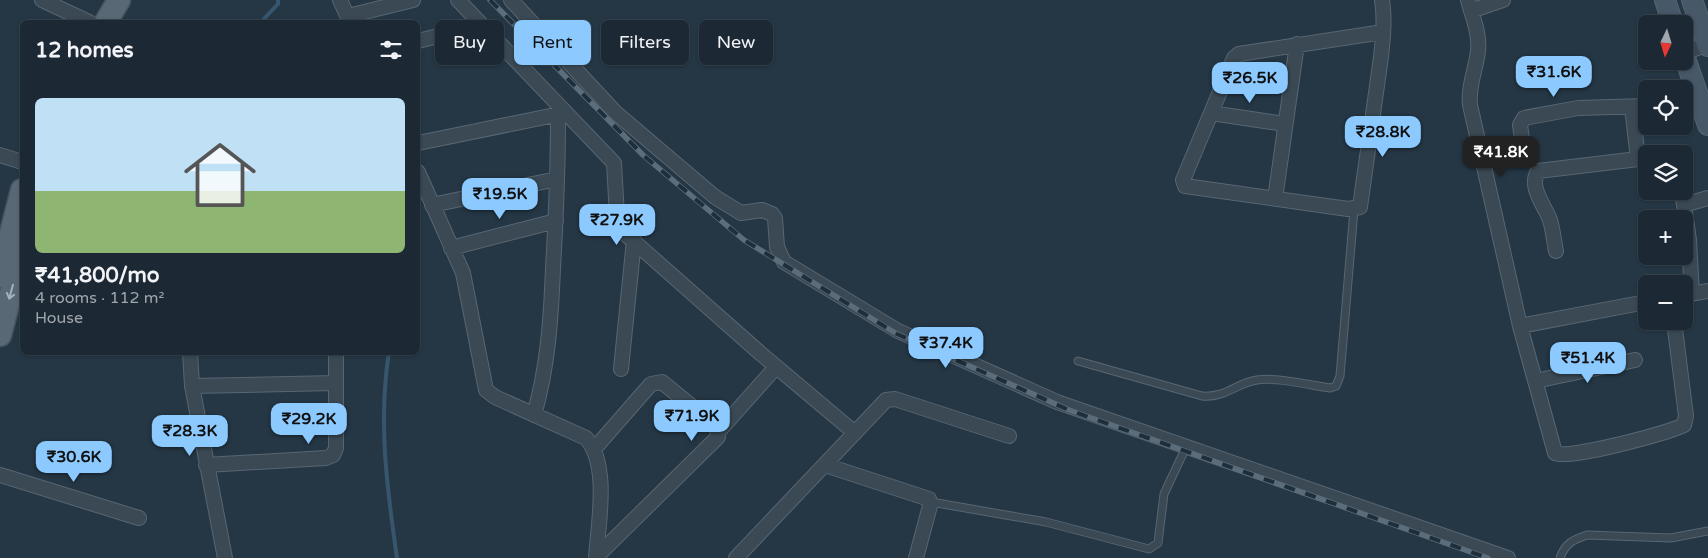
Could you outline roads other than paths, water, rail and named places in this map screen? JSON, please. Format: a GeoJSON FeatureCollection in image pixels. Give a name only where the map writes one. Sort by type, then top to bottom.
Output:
{"type":"FeatureCollection","features":[{"type":"Feature","properties":{"kind":"main road"},"geometry":{"type":"LineString","coordinates":[[107,20],[119,0]]}},
{"type":"Feature","properties":{"kind":"main road"},"geometry":{"type":"LineString","coordinates":[[1665,0],[1670,15]]}},
{"type":"Feature","properties":{"kind":"main road"},"geometry":{"type":"LineString","coordinates":[[1692,0],[1708,45]]}},
{"type":"Feature","properties":{"kind":"main road"},"geometry":{"type":"LineString","coordinates":[[1693,103],[1708,125]]}},
{"type":"Feature","properties":{"kind":"main road"},"geometry":{"type":"LineString","coordinates":[[0,276],[20,198]]}},
{"type":"Feature","properties":{"kind":"main road"},"geometry":{"type":"LineString","coordinates":[[0,336],[20,257]]}},
{"type":"Feature","properties":{"kind":"street"},"geometry":{"type":"LineString","coordinates":[[42,0],[85,20]]}},
{"type":"Feature","properties":{"kind":"street"},"geometry":{"type":"LineString","coordinates":[[340,0],[349,19],[413,0]]}},
{"type":"Feature","properties":{"kind":"street"},"geometry":{"type":"LineString","coordinates":[[458,0],[476,20]]}},
{"type":"Feature","properties":{"kind":"street"},"geometry":{"type":"LineString","coordinates":[[510,0],[615,112],[715,197],[741,213],[762,210],[772,214],[775,218],[777,247],[784,262],[898,331],[1057,402],[1508,558]]}},
{"type":"Feature","properties":{"kind":"street"},"geometry":{"type":"LineString","coordinates":[[1382,0],[1383,32],[1363,202],[1360,207],[1354,210],[1185,186],[1183,180],[1234,58],[1239,54],[1383,32]]}},
{"type":"Feature","properties":{"kind":"street"},"geometry":{"type":"LineString","coordinates":[[1503,0],[1469,5],[1477,33],[1478,51],[1469,95],[1470,105],[1520,326],[1550,442],[1555,453],[1559,455],[1600,448],[1684,425],[1686,416],[1675,330]]}},
{"type":"Feature","properties":{"kind":"street"},"geometry":{"type":"LineString","coordinates":[[420,41],[435,37]]}},
{"type":"Feature","properties":{"kind":"street"},"geometry":{"type":"LineString","coordinates":[[1275,199],[1297,44]]}},
{"type":"Feature","properties":{"kind":"street"},"geometry":{"type":"LineString","coordinates":[[1693,51],[1708,45]]}},
{"type":"Feature","properties":{"kind":"street"},"geometry":{"type":"LineString","coordinates":[[504,50],[562,114],[614,163],[619,224],[623,232],[776,367],[855,433]]}},
{"type":"Feature","properties":{"kind":"street"},"geometry":{"type":"LineString","coordinates":[[1632,107],[1639,145]]}},
{"type":"Feature","properties":{"kind":"street"},"geometry":{"type":"LineString","coordinates":[[1524,153],[1520,125],[1524,118],[1578,108],[1638,107]]}},
{"type":"Feature","properties":{"kind":"street"},"geometry":{"type":"LineString","coordinates":[[1211,113],[1285,124]]}},
{"type":"Feature","properties":{"kind":"street"},"geometry":{"type":"LineString","coordinates":[[420,143],[562,114]]}},
{"type":"Feature","properties":{"kind":"street"},"geometry":{"type":"LineString","coordinates":[[534,415],[542,387],[550,334],[562,114]]}},
{"type":"Feature","properties":{"kind":"street"},"geometry":{"type":"LineString","coordinates":[[0,155],[20,161]]}},
{"type":"Feature","properties":{"kind":"street"},"geometry":{"type":"LineString","coordinates":[[1556,251],[1550,221],[1537,190],[1536,174],[1538,171],[1638,160]]}},
{"type":"Feature","properties":{"kind":"street"},"geometry":{"type":"LineString","coordinates":[[420,177],[463,273],[486,390],[495,398],[586,438],[594,448],[598,458],[600,480],[596,558]]}},
{"type":"Feature","properties":{"kind":"street"},"geometry":{"type":"LineString","coordinates":[[432,205],[557,179]]}},
{"type":"Feature","properties":{"kind":"street"},"geometry":{"type":"LineString","coordinates":[[1693,198],[1708,198]]}},
{"type":"Feature","properties":{"kind":"street"},"geometry":{"type":"LineString","coordinates":[[1683,200],[1689,240],[1688,275]]}},
{"type":"Feature","properties":{"kind":"street"},"geometry":{"type":"LineString","coordinates":[[451,248],[556,221]]}},
{"type":"Feature","properties":{"kind":"street"},"geometry":{"type":"LineString","coordinates":[[621,368],[634,240]]}},
{"type":"Feature","properties":{"kind":"street"},"geometry":{"type":"LineString","coordinates":[[1693,293],[1708,291]]}},
{"type":"Feature","properties":{"kind":"street"},"geometry":{"type":"LineString","coordinates":[[1520,326],[1638,304]]}},
{"type":"Feature","properties":{"kind":"street"},"geometry":{"type":"LineString","coordinates":[[190,355],[192,386],[225,558]]}},
{"type":"Feature","properties":{"kind":"street"},"geometry":{"type":"LineString","coordinates":[[206,465],[326,458],[333,455],[336,448],[336,355]]}},
{"type":"Feature","properties":{"kind":"street"},"geometry":{"type":"LineString","coordinates":[[1535,381],[1635,360]]}},
{"type":"Feature","properties":{"kind":"street"},"geometry":{"type":"LineString","coordinates":[[596,558],[718,437],[720,431],[776,367]]}},
{"type":"Feature","properties":{"kind":"street"},"geometry":{"type":"LineString","coordinates":[[594,448],[651,384],[656,382],[662,382],[720,431]]}},
{"type":"Feature","properties":{"kind":"street"},"geometry":{"type":"LineString","coordinates":[[192,386],[336,383]]}},
{"type":"Feature","properties":{"kind":"street"},"geometry":{"type":"LineString","coordinates":[[736,558],[886,400],[890,399],[1009,436]]}},
{"type":"Feature","properties":{"kind":"street"},"geometry":{"type":"LineString","coordinates":[[825,465],[929,499],[931,502],[916,558]]}},
{"type":"Feature","properties":{"kind":"street"},"geometry":{"type":"LineString","coordinates":[[0,475],[139,518]]}},
{"type":"Feature","properties":{"kind":"lane"},"geometry":{"type":"LineString","coordinates":[[1078,362],[1202,396],[1221,395],[1243,384],[1261,380],[1330,388],[1336,386],[1340,376],[1354,210]]}},
{"type":"Feature","properties":{"kind":"lane"},"geometry":{"type":"LineString","coordinates":[[931,502],[1046,522],[1148,549],[1158,543],[1164,494],[1186,447]]}},
{"type":"Feature","properties":{"kind":"lane"},"geometry":{"type":"LineString","coordinates":[[1560,558],[1564,546],[1574,539],[1587,535],[1671,538],[1708,531]]}},
{"type":"Feature","properties":{"kind":"waterway"},"geometry":{"type":"LineString","coordinates":[[263,20],[278,4],[278,0]]}},
{"type":"Feature","properties":{"kind":"waterway"},"geometry":{"type":"LineString","coordinates":[[389,355],[384,404],[385,455],[397,558]]}},
{"type":"Feature","properties":{"kind":"railway"},"geometry":{"type":"LineString","coordinates":[[490,0],[643,155],[744,240],[897,334],[1069,410],[1488,558]]}}]}
